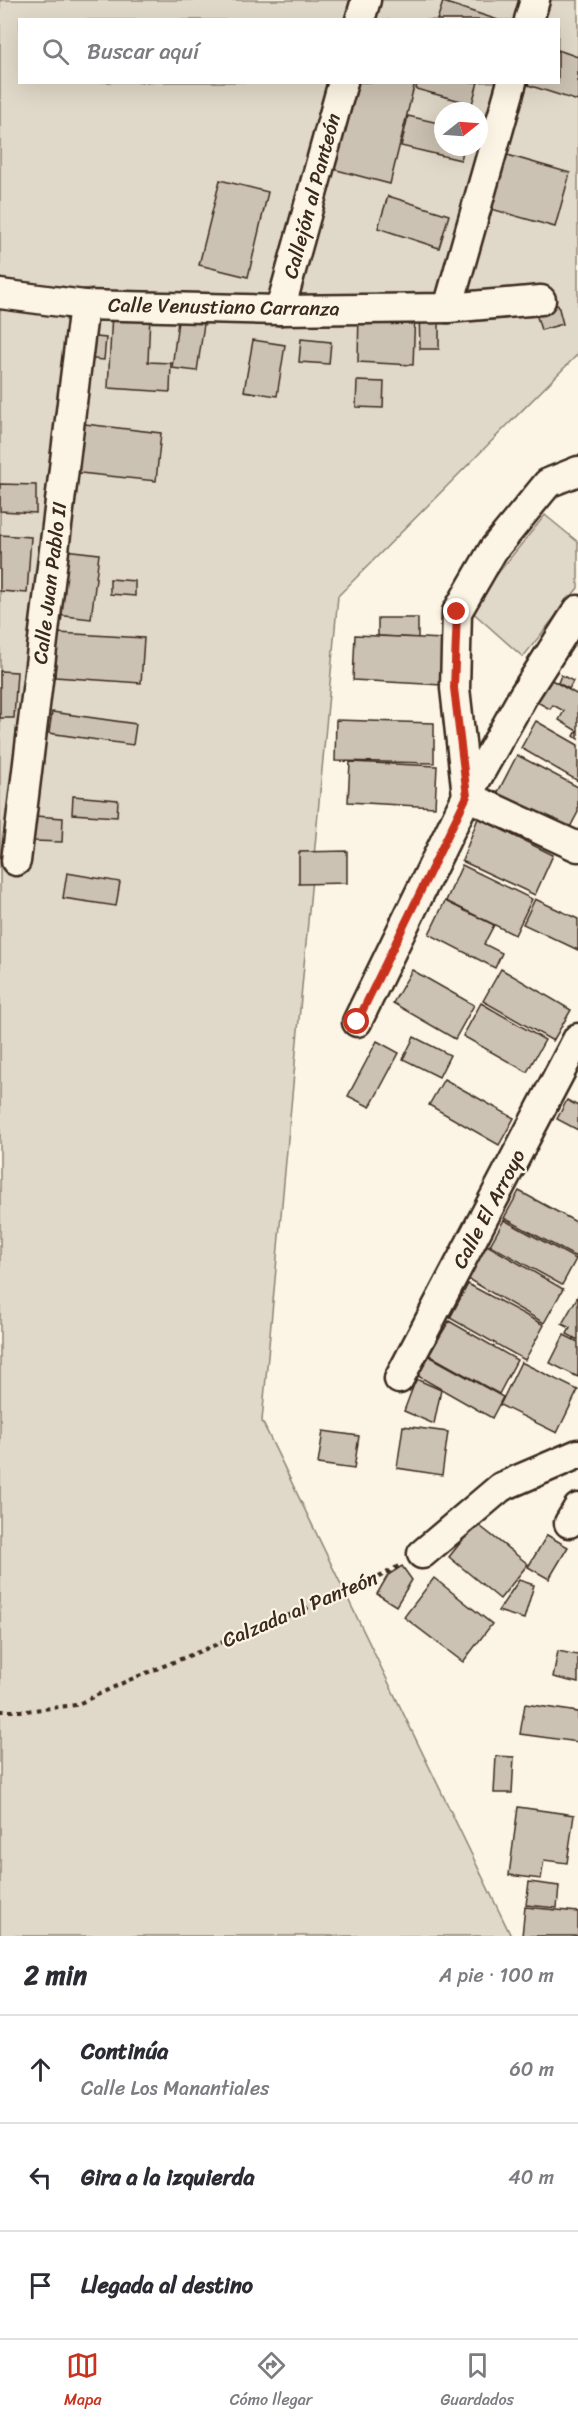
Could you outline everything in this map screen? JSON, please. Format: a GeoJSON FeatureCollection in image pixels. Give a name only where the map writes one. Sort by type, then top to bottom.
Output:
{"type":"FeatureCollection","features":[{"type":"Feature","properties":{"kind":"street"},"geometry":{"type":"LineString","coordinates":[[361,18],[366,0]]}},
{"type":"Feature","properties":{"kind":"street"},"geometry":{"type":"LineString","coordinates":[[530,18],[535,0]]}},
{"type":"Feature","properties":{"kind":"street","name":"Callejón al Panteón"},"geometry":{"type":"LineString","coordinates":[[280,310],[342,84]]}},
{"type":"Feature","properties":{"kind":"street"},"geometry":{"type":"LineString","coordinates":[[448,308],[511,84]]}},
{"type":"Feature","properties":{"kind":"street","name":"Calle Venustiano Carranza"},"geometry":{"type":"LineString","coordinates":[[0,294],[84,305],[280,310],[448,308],[541,300]]}},
{"type":"Feature","properties":{"kind":"street","name":"Calle Juan Pablo II"},"geometry":{"type":"LineString","coordinates":[[16,861],[84,305]]}},
{"type":"Feature","properties":{"kind":"street"},"geometry":{"type":"LineString","coordinates":[[467,796],[454,688],[457,612],[493,550],[548,483],[578,471]]}},
{"type":"Feature","properties":{"kind":"street"},"geometry":{"type":"LineString","coordinates":[[357,1022],[467,796],[523,696],[578,610]]}},
{"type":"Feature","properties":{"kind":"street"},"geometry":{"type":"LineString","coordinates":[[467,796],[578,847]]}},
{"type":"Feature","properties":{"kind":"street","name":"Calle El Arroyo"},"geometry":{"type":"LineString","coordinates":[[399,1379],[578,1038]]}},
{"type":"Feature","properties":{"kind":"street"},"geometry":{"type":"LineString","coordinates":[[422,1554],[501,1487],[578,1454]]}},
{"type":"Feature","properties":{"kind":"path","name":"Calzada al Panteón"},"geometry":{"type":"LineString","coordinates":[[0,1711],[26,1711],[76,1705],[129,1680],[366,1584],[422,1554]]}},
{"type":"Feature","properties":{"kind":"shaded area"},"geometry":{"type":"Polygon","coordinates":[[[0,0],[578,0],[578,354],[338,596],[262,1421],[511,1936],[0,1936],[0,0]]]}},
{"type":"Feature","properties":{"kind":"shaded area"},"geometry":{"type":"Polygon","coordinates":[[[545,515],[578,542],[578,588],[523,657],[469,609],[545,515]]]}},
{"type":"Feature","properties":{"kind":"building"},"geometry":{"type":"Polygon","coordinates":[[[443,2],[492,18],[438,18],[443,2]]]}},
{"type":"Feature","properties":{"kind":"building"},"geometry":{"type":"Polygon","coordinates":[[[560,51],[578,57],[578,101],[528,85],[560,84],[560,51]]]}},
{"type":"Feature","properties":{"kind":"building"},"geometry":{"type":"Polygon","coordinates":[[[351,84],[415,84],[390,184],[329,168],[351,84]]]}},
{"type":"Feature","properties":{"kind":"building"},"geometry":{"type":"Polygon","coordinates":[[[417,84],[477,84],[473,102],[416,89],[417,84]]]}},
{"type":"Feature","properties":{"kind":"building"},"geometry":{"type":"Polygon","coordinates":[[[408,116],[434,122],[434,154],[401,146],[408,116]]]}},
{"type":"Feature","properties":{"kind":"building"},"geometry":{"type":"Polygon","coordinates":[[[497,152],[570,173],[555,227],[481,206],[497,152]]]}},
{"type":"Feature","properties":{"kind":"building"},"geometry":{"type":"Polygon","coordinates":[[[444,156],[462,156],[461,160],[444,156]]]}},
{"type":"Feature","properties":{"kind":"building"},"geometry":{"type":"Polygon","coordinates":[[[220,180],[268,192],[248,277],[199,265],[220,180]]]}},
{"type":"Feature","properties":{"kind":"building"},"geometry":{"type":"Polygon","coordinates":[[[388,196],[449,215],[439,248],[378,228],[388,196]]]}},
{"type":"Feature","properties":{"kind":"building"},"geometry":{"type":"Polygon","coordinates":[[[558,305],[563,324],[541,330],[534,307],[558,305]]]}},
{"type":"Feature","properties":{"kind":"building"},"geometry":{"type":"Polygon","coordinates":[[[359,310],[415,312],[413,365],[358,362],[359,310]]]}},
{"type":"Feature","properties":{"kind":"building"},"geometry":{"type":"Polygon","coordinates":[[[419,311],[439,311],[439,349],[420,349],[419,311]]]}},
{"type":"Feature","properties":{"kind":"building"},"geometry":{"type":"Polygon","coordinates":[[[112,312],[150,315],[148,362],[171,363],[170,392],[108,388],[112,312]]]}},
{"type":"Feature","properties":{"kind":"building"},"geometry":{"type":"Polygon","coordinates":[[[179,313],[205,317],[197,371],[172,368],[179,313]]]}},
{"type":"Feature","properties":{"kind":"building"},"geometry":{"type":"Polygon","coordinates":[[[86,336],[106,338],[104,360],[84,358],[86,336]]]}},
{"type":"Feature","properties":{"kind":"building"},"geometry":{"type":"Polygon","coordinates":[[[301,339],[331,342],[329,364],[299,362],[301,339]]]}},
{"type":"Feature","properties":{"kind":"building"},"geometry":{"type":"Polygon","coordinates":[[[253,340],[285,345],[277,396],[244,391],[253,340]]]}},
{"type":"Feature","properties":{"kind":"building"},"geometry":{"type":"Polygon","coordinates":[[[357,381],[384,382],[383,408],[356,407],[357,381]]]}},
{"type":"Feature","properties":{"kind":"building"},"geometry":{"type":"Polygon","coordinates":[[[76,423],[161,433],[156,481],[71,472],[76,423]]]}},
{"type":"Feature","properties":{"kind":"building"},"geometry":{"type":"Polygon","coordinates":[[[0,484],[36,485],[36,513],[0,511],[0,484]]]}},
{"type":"Feature","properties":{"kind":"building"},"geometry":{"type":"Polygon","coordinates":[[[0,535],[31,537],[27,593],[0,591],[0,535]]]}},
{"type":"Feature","properties":{"kind":"building"},"geometry":{"type":"Polygon","coordinates":[[[64,550],[99,554],[91,619],[57,615],[64,550]]]}},
{"type":"Feature","properties":{"kind":"building"},"geometry":{"type":"Polygon","coordinates":[[[110,579],[135,581],[135,596],[110,594],[110,579]]]}},
{"type":"Feature","properties":{"kind":"building"},"geometry":{"type":"Polygon","coordinates":[[[378,618],[418,618],[418,638],[378,636],[378,618]]]}},
{"type":"Feature","properties":{"kind":"building"},"geometry":{"type":"Polygon","coordinates":[[[58,633],[144,638],[141,683],[55,677],[58,633]]]}},
{"type":"Feature","properties":{"kind":"building"},"geometry":{"type":"Polygon","coordinates":[[[355,635],[444,639],[442,685],[353,680],[355,635]]]}},
{"type":"Feature","properties":{"kind":"building"},"geometry":{"type":"Polygon","coordinates":[[[0,671],[17,672],[14,718],[0,718],[0,671]]]}},
{"type":"Feature","properties":{"kind":"building"},"geometry":{"type":"Polygon","coordinates":[[[561,675],[573,681],[569,689],[558,683],[561,675]]]}},
{"type":"Feature","properties":{"kind":"building"},"geometry":{"type":"Polygon","coordinates":[[[550,679],[578,695],[578,739],[574,736],[577,731],[559,720],[564,711],[553,705],[550,709],[537,702],[550,679]]]}},
{"type":"Feature","properties":{"kind":"building"},"geometry":{"type":"Polygon","coordinates":[[[52,712],[136,724],[133,745],[49,733],[52,712]]]}},
{"type":"Feature","properties":{"kind":"building"},"geometry":{"type":"Polygon","coordinates":[[[336,720],[434,723],[434,763],[335,761],[336,720]]]}},
{"type":"Feature","properties":{"kind":"building"},"geometry":{"type":"Polygon","coordinates":[[[536,721],[578,745],[578,781],[521,748],[536,721]]]}},
{"type":"Feature","properties":{"kind":"building"},"geometry":{"type":"Polygon","coordinates":[[[517,755],[578,787],[578,812],[568,831],[497,794],[517,755]]]}},
{"type":"Feature","properties":{"kind":"building"},"geometry":{"type":"Polygon","coordinates":[[[350,762],[437,766],[435,807],[348,802],[350,762]]]}},
{"type":"Feature","properties":{"kind":"building"},"geometry":{"type":"Polygon","coordinates":[[[73,796],[118,800],[117,817],[72,814],[73,796]]]}},
{"type":"Feature","properties":{"kind":"building"},"geometry":{"type":"Polygon","coordinates":[[[35,816],[63,818],[62,842],[34,841],[35,816]]]}},
{"type":"Feature","properties":{"kind":"building"},"geometry":{"type":"Polygon","coordinates":[[[478,818],[553,855],[535,895],[462,861],[478,818]]]}},
{"type":"Feature","properties":{"kind":"building"},"geometry":{"type":"Polygon","coordinates":[[[347,851],[347,883],[299,884],[299,852],[347,851]]]}},
{"type":"Feature","properties":{"kind":"building"},"geometry":{"type":"Polygon","coordinates":[[[462,865],[532,899],[515,935],[446,901],[462,865]]]}},
{"type":"Feature","properties":{"kind":"building"},"geometry":{"type":"Polygon","coordinates":[[[67,873],[120,882],[116,906],[63,898],[67,873]]]}},
{"type":"Feature","properties":{"kind":"building"},"geometry":{"type":"Polygon","coordinates":[[[535,899],[578,919],[578,950],[523,924],[535,899]]]}},
{"type":"Feature","properties":{"kind":"building"},"geometry":{"type":"Polygon","coordinates":[[[445,901],[494,925],[484,944],[502,953],[495,968],[429,934],[445,901]]]}},
{"type":"Feature","properties":{"kind":"building"},"geometry":{"type":"Polygon","coordinates":[[[501,969],[571,1010],[553,1041],[483,1001],[501,969]]]}},
{"type":"Feature","properties":{"kind":"building"},"geometry":{"type":"Polygon","coordinates":[[[412,970],[474,1005],[455,1039],[393,1003],[412,970]]]}},
{"type":"Feature","properties":{"kind":"building"},"geometry":{"type":"Polygon","coordinates":[[[481,1003],[545,1040],[527,1072],[463,1036],[481,1003]]]}},
{"type":"Feature","properties":{"kind":"building"},"geometry":{"type":"Polygon","coordinates":[[[414,1037],[450,1055],[439,1077],[403,1059],[414,1037]]]}},
{"type":"Feature","properties":{"kind":"building"},"geometry":{"type":"Polygon","coordinates":[[[377,1041],[399,1053],[370,1107],[348,1096],[377,1041]]]}},
{"type":"Feature","properties":{"kind":"building"},"geometry":{"type":"Polygon","coordinates":[[[444,1079],[514,1118],[499,1145],[429,1105],[444,1079]]]}},
{"type":"Feature","properties":{"kind":"building"},"geometry":{"type":"Polygon","coordinates":[[[567,1100],[578,1106],[578,1130],[557,1119],[567,1100]]]}},
{"type":"Feature","properties":{"kind":"building"},"geometry":{"type":"Polygon","coordinates":[[[519,1191],[578,1223],[576,1257],[504,1218],[519,1191]]]}},
{"type":"Feature","properties":{"kind":"building"},"geometry":{"type":"Polygon","coordinates":[[[504,1220],[576,1259],[562,1285],[490,1245],[504,1220]]]}},
{"type":"Feature","properties":{"kind":"building"},"geometry":{"type":"Polygon","coordinates":[[[487,1245],[563,1289],[544,1323],[468,1279],[487,1245]]]}},
{"type":"Feature","properties":{"kind":"building"},"geometry":{"type":"Polygon","coordinates":[[[468,1284],[544,1325],[525,1360],[450,1318],[468,1284]]]}},
{"type":"Feature","properties":{"kind":"building"},"geometry":{"type":"Polygon","coordinates":[[[578,1296],[578,1340],[567,1334],[570,1328],[562,1324],[578,1296]]]}},
{"type":"Feature","properties":{"kind":"building"},"geometry":{"type":"Polygon","coordinates":[[[449,1321],[517,1360],[499,1394],[429,1355],[449,1321]]]}},
{"type":"Feature","properties":{"kind":"building"},"geometry":{"type":"Polygon","coordinates":[[[564,1335],[578,1342],[578,1377],[550,1363],[564,1335]]]}},
{"type":"Feature","properties":{"kind":"building"},"geometry":{"type":"Polygon","coordinates":[[[429,1356],[503,1397],[492,1418],[418,1376],[429,1356]]]}},
{"type":"Feature","properties":{"kind":"building"},"geometry":{"type":"Polygon","coordinates":[[[521,1362],[578,1390],[557,1433],[500,1405],[521,1362]]]}},
{"type":"Feature","properties":{"kind":"building"},"geometry":{"type":"Polygon","coordinates":[[[416,1379],[441,1390],[434,1424],[404,1411],[416,1379]]]}},
{"type":"Feature","properties":{"kind":"building"},"geometry":{"type":"Polygon","coordinates":[[[403,1426],[448,1432],[442,1475],[397,1468],[403,1426]]]}},
{"type":"Feature","properties":{"kind":"building"},"geometry":{"type":"Polygon","coordinates":[[[323,1431],[359,1436],[354,1469],[318,1464],[323,1431]]]}},
{"type":"Feature","properties":{"kind":"building"},"geometry":{"type":"Polygon","coordinates":[[[476,1523],[528,1564],[500,1599],[449,1557],[476,1523]]]}},
{"type":"Feature","properties":{"kind":"building"},"geometry":{"type":"Polygon","coordinates":[[[547,1535],[568,1547],[549,1579],[528,1567],[547,1535]]]}},
{"type":"Feature","properties":{"kind":"building"},"geometry":{"type":"Polygon","coordinates":[[[402,1566],[412,1580],[396,1606],[377,1594],[388,1575],[402,1566]]]}},
{"type":"Feature","properties":{"kind":"building"},"geometry":{"type":"Polygon","coordinates":[[[434,1578],[492,1624],[463,1662],[404,1617],[434,1578]]]}},
{"type":"Feature","properties":{"kind":"building"},"geometry":{"type":"Polygon","coordinates":[[[519,1580],[534,1585],[524,1619],[498,1611],[519,1580]]]}},
{"type":"Feature","properties":{"kind":"building"},"geometry":{"type":"Polygon","coordinates":[[[558,1651],[578,1655],[578,1683],[553,1677],[558,1651]]]}},
{"type":"Feature","properties":{"kind":"building"},"geometry":{"type":"Polygon","coordinates":[[[525,1704],[578,1712],[578,1742],[520,1734],[525,1704]]]}},
{"type":"Feature","properties":{"kind":"building"},"geometry":{"type":"Polygon","coordinates":[[[496,1756],[514,1757],[512,1793],[494,1793],[496,1756]]]}},
{"type":"Feature","properties":{"kind":"building"},"geometry":{"type":"Polygon","coordinates":[[[518,1807],[574,1815],[567,1863],[544,1860],[541,1879],[509,1875],[518,1807]]]}},
{"type":"Feature","properties":{"kind":"building"},"geometry":{"type":"Polygon","coordinates":[[[529,1882],[559,1886],[557,1908],[526,1905],[529,1882]]]}},
{"type":"Feature","properties":{"kind":"building"},"geometry":{"type":"Polygon","coordinates":[[[525,1907],[578,1912],[578,1936],[522,1936],[525,1907]]]}},
{"type":"Feature","properties":{"kind":"route"},"geometry":{"type":"LineString","coordinates":[[357,1022],[467,796],[454,688],[457,612]]}}]}
